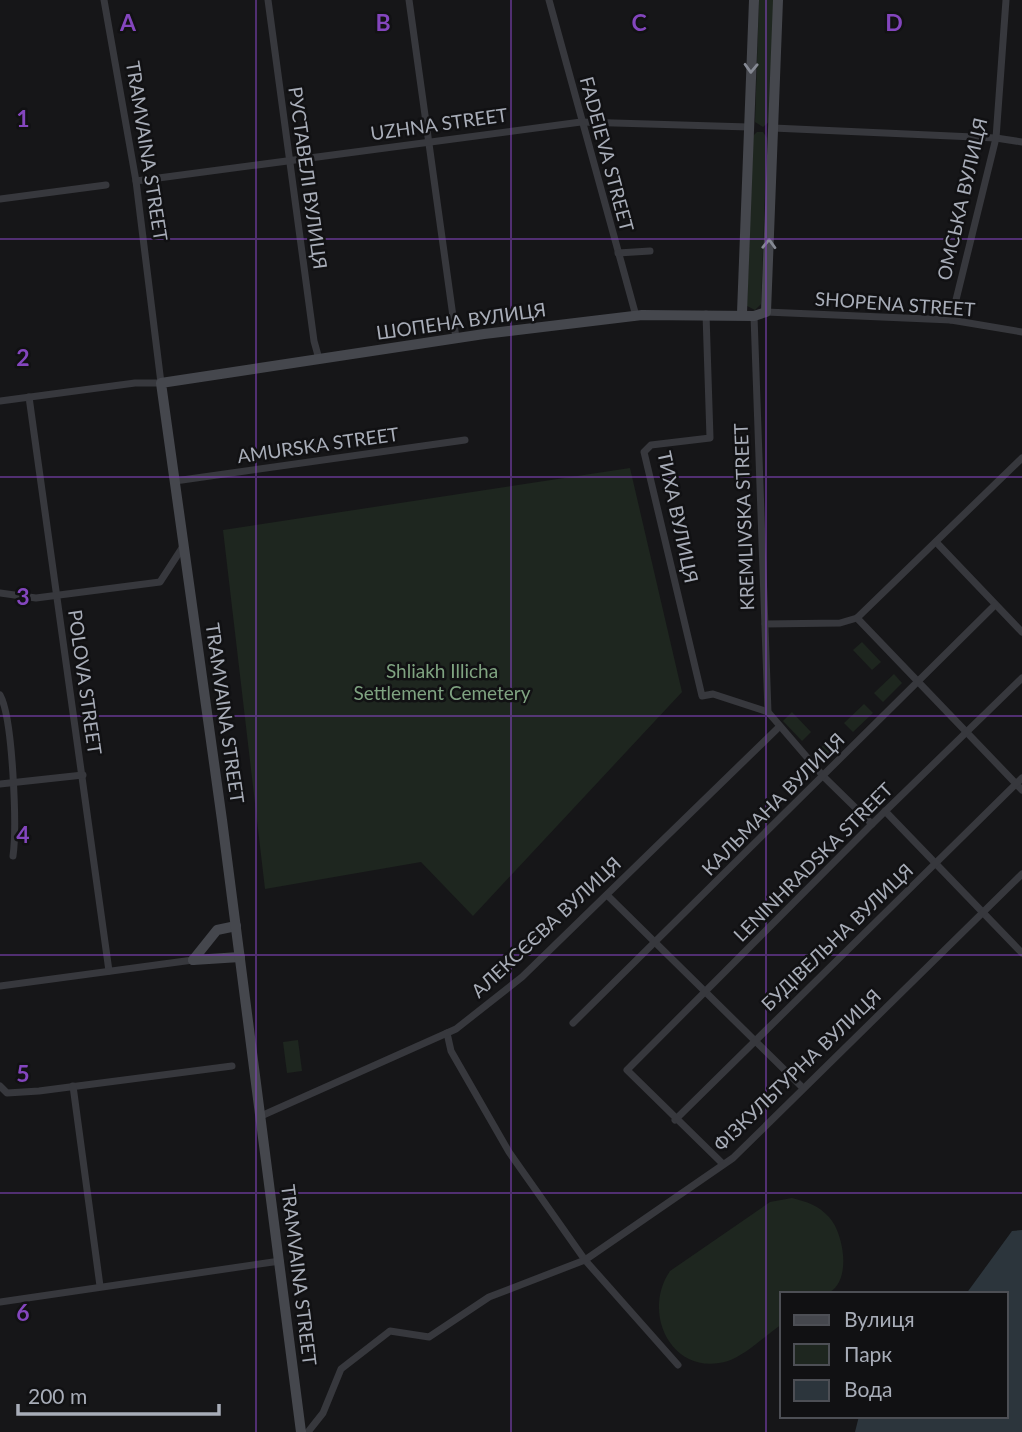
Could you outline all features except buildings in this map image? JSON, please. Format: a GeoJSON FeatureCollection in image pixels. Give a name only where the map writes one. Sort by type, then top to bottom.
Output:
{"type":"FeatureCollection","features":[{"type":"Feature","properties":{"kind":"street","name":"TRAMVAINA STREET"},"geometry":{"type":"LineString","coordinates":[[104,0],[136,181],[301,1432]]}},
{"type":"Feature","properties":{"kind":"street","name":"РУСТАВЕЛІ ВУЛИЦЯ"},"geometry":{"type":"LineString","coordinates":[[268,0],[289,161],[320,359]]}},
{"type":"Feature","properties":{"kind":"street"},"geometry":{"type":"LineString","coordinates":[[409,0],[456,338]]}},
{"type":"Feature","properties":{"kind":"street","name":"FADEIEVA STREET"},"geometry":{"type":"LineString","coordinates":[[549,0],[636,316]]}},
{"type":"Feature","properties":{"kind":"street"},"geometry":{"type":"LineString","coordinates":[[742,313],[754,0]]}},
{"type":"Feature","properties":{"kind":"street"},"geometry":{"type":"LineString","coordinates":[[754,316],[766,312],[778,0]]}},
{"type":"Feature","properties":{"kind":"street","name":"ОМСЬКА ВУЛИЦЯ"},"geometry":{"type":"LineString","coordinates":[[951,320],[996,138],[1006,0]]}},
{"type":"Feature","properties":{"kind":"street","name":"UZHNA STREET"},"geometry":{"type":"LineString","coordinates":[[136,181],[581,122],[749,127]]}},
{"type":"Feature","properties":{"kind":"street"},"geometry":{"type":"LineString","coordinates":[[773,128],[996,138],[1022,142]]}},
{"type":"Feature","properties":{"kind":"street"},"geometry":{"type":"LineString","coordinates":[[0,199],[106,185]]}},
{"type":"Feature","properties":{"kind":"street"},"geometry":{"type":"LineString","coordinates":[[618,253],[650,251]]}},
{"type":"Feature","properties":{"kind":"street","name":"SHOPENA STREET"},"geometry":{"type":"LineString","coordinates":[[766,312],[951,320],[1022,332]]}},
{"type":"Feature","properties":{"kind":"street","name":"ШОПЕНА ВУЛИЦЯ"},"geometry":{"type":"LineString","coordinates":[[161,383],[456,338],[636,316],[742,313],[754,316]]}},
{"type":"Feature","properties":{"kind":"street","name":"ТИХА ВУЛИЦЯ"},"geometry":{"type":"LineString","coordinates":[[706,314],[710,438],[651,445],[644,452],[702,696],[713,694],[770,714]]}},
{"type":"Feature","properties":{"kind":"street","name":"KREMLIVSKA STREET"},"geometry":{"type":"LineString","coordinates":[[754,316],[770,714]]}},
{"type":"Feature","properties":{"kind":"street"},"geometry":{"type":"LineString","coordinates":[[0,401],[135,383],[161,383]]}},
{"type":"Feature","properties":{"kind":"street","name":"POLOVA STREET"},"geometry":{"type":"LineString","coordinates":[[29,397],[109,971]]}},
{"type":"Feature","properties":{"kind":"street","name":"AMURSKA STREET"},"geometry":{"type":"LineString","coordinates":[[175,481],[465,440]]}},
{"type":"Feature","properties":{"kind":"street"},"geometry":{"type":"LineString","coordinates":[[765,624],[840,623],[857,618],[1022,458]]}},
{"type":"Feature","properties":{"kind":"street"},"geometry":{"type":"LineString","coordinates":[[936,542],[1022,632]]}},
{"type":"Feature","properties":{"kind":"street"},"geometry":{"type":"LineString","coordinates":[[0,593],[36,598],[57,597],[160,582],[184,545]]}},
{"type":"Feature","properties":{"kind":"street","name":"КАЛЬМАНА ВУЛИЦЯ"},"geometry":{"type":"LineString","coordinates":[[573,1023],[995,605]]}},
{"type":"Feature","properties":{"kind":"street"},"geometry":{"type":"LineString","coordinates":[[857,618],[1020,784]]}},
{"type":"Feature","properties":{"kind":"street","name":"LENINHRADSKA STREET"},"geometry":{"type":"LineString","coordinates":[[676,1120],[628,1070],[885,811],[1022,678]]}},
{"type":"Feature","properties":{"kind":"street"},"geometry":{"type":"LineString","coordinates":[[0,695],[14,783],[17,832],[13,856]]}},
{"type":"Feature","properties":{"kind":"street"},"geometry":{"type":"LineString","coordinates":[[770,714],[824,777],[872,824]]}},
{"type":"Feature","properties":{"kind":"street","name":"АЛЕКСЄЄВА ВУЛИЦЯ"},"geometry":{"type":"LineString","coordinates":[[261,1115],[447,1033],[522,977],[779,727]]}},
{"type":"Feature","properties":{"kind":"street"},"geometry":{"type":"LineString","coordinates":[[0,784],[83,775]]}},
{"type":"Feature","properties":{"kind":"street","name":"БУДІВЕЛЬНА ВУЛИЦЯ"},"geometry":{"type":"LineString","coordinates":[[676,1120],[935,863],[1020,784]]}},
{"type":"Feature","properties":{"kind":"street"},"geometry":{"type":"LineString","coordinates":[[885,811],[1022,953]]}},
{"type":"Feature","properties":{"kind":"street","name":"ФIЗКУЛЬТУРНА ВУЛИЦЯ"},"geometry":{"type":"LineString","coordinates":[[308,1432],[323,1413],[341,1369],[390,1331],[429,1337],[489,1297],[585,1260],[723,1164],[1022,874]]}},
{"type":"Feature","properties":{"kind":"street"},"geometry":{"type":"LineString","coordinates":[[607,895],[803,1088]]}},
{"type":"Feature","properties":{"kind":"street"},"geometry":{"type":"LineString","coordinates":[[193,960],[217,930],[236,926]]}},
{"type":"Feature","properties":{"kind":"street"},"geometry":{"type":"LineString","coordinates":[[0,986],[193,960],[240,957]]}},
{"type":"Feature","properties":{"kind":"street"},"geometry":{"type":"LineString","coordinates":[[447,1033],[451,1051],[509,1152],[585,1260],[678,1365]]}},
{"type":"Feature","properties":{"kind":"street"},"geometry":{"type":"LineString","coordinates":[[0,1086],[7,1093],[232,1066]]}},
{"type":"Feature","properties":{"kind":"street"},"geometry":{"type":"LineString","coordinates":[[74,1086],[100,1286]]}},
{"type":"Feature","properties":{"kind":"street"},"geometry":{"type":"LineString","coordinates":[[676,1120],[723,1164]]}},
{"type":"Feature","properties":{"kind":"street"},"geometry":{"type":"LineString","coordinates":[[0,1302],[279,1261]]}},
{"type":"Feature","properties":{"kind":"green space"},"geometry":{"type":"Polygon","coordinates":[[[759,0],[774,0],[769,122],[763,127],[755,122],[759,0]]]}},
{"type":"Feature","properties":{"kind":"green space"},"geometry":{"type":"Polygon","coordinates":[[[757,132],[763,132],[767,138],[761,304],[755,310],[747,306],[753,136],[757,132]]]}},
{"type":"Feature","properties":{"kind":"green space","name":"Shliakh Illicha Settlement Cemetery"},"geometry":{"type":"Polygon","coordinates":[[[630,468],[682,692],[473,916],[421,862],[265,889],[223,530],[630,468]]]}},
{"type":"Feature","properties":{"kind":"green space"},"geometry":{"type":"Polygon","coordinates":[[[862,642],[881,662],[872,670],[853,650],[862,642]]]}},
{"type":"Feature","properties":{"kind":"green space"},"geometry":{"type":"Polygon","coordinates":[[[894,674],[902,683],[883,702],[874,693],[894,674]]]}},
{"type":"Feature","properties":{"kind":"green space"},"geometry":{"type":"Polygon","coordinates":[[[864,704],[873,713],[853,732],[844,723],[864,704]]]}},
{"type":"Feature","properties":{"kind":"green space"},"geometry":{"type":"Polygon","coordinates":[[[792,712],[811,732],[802,741],[783,721],[792,712]]]}},
{"type":"Feature","properties":{"kind":"green space"},"geometry":{"type":"Polygon","coordinates":[[[835,734],[843,742],[823,761],[815,753],[835,734]]]}},
{"type":"Feature","properties":{"kind":"green space"},"geometry":{"type":"Polygon","coordinates":[[[298,1040],[302,1071],[287,1073],[283,1042],[298,1040]]]}},
{"type":"Feature","properties":{"kind":"green space"},"geometry":{"type":"Polygon","coordinates":[[[792,1198],[816,1207],[829,1217],[839,1234],[842,1246],[843,1269],[840,1280],[829,1292],[780,1292],[780,1326],[735,1358],[708,1364],[691,1360],[677,1351],[667,1338],[661,1322],[659,1305],[662,1288],[670,1271],[770,1202],[792,1198]]]}},
{"type":"Feature","properties":{"kind":"water"},"geometry":{"type":"Polygon","coordinates":[[[1022,1230],[1022,1432],[855,1432],[858,1418],[1008,1418],[1008,1292],[967,1292],[1012,1231],[1022,1230]]]}}]}
